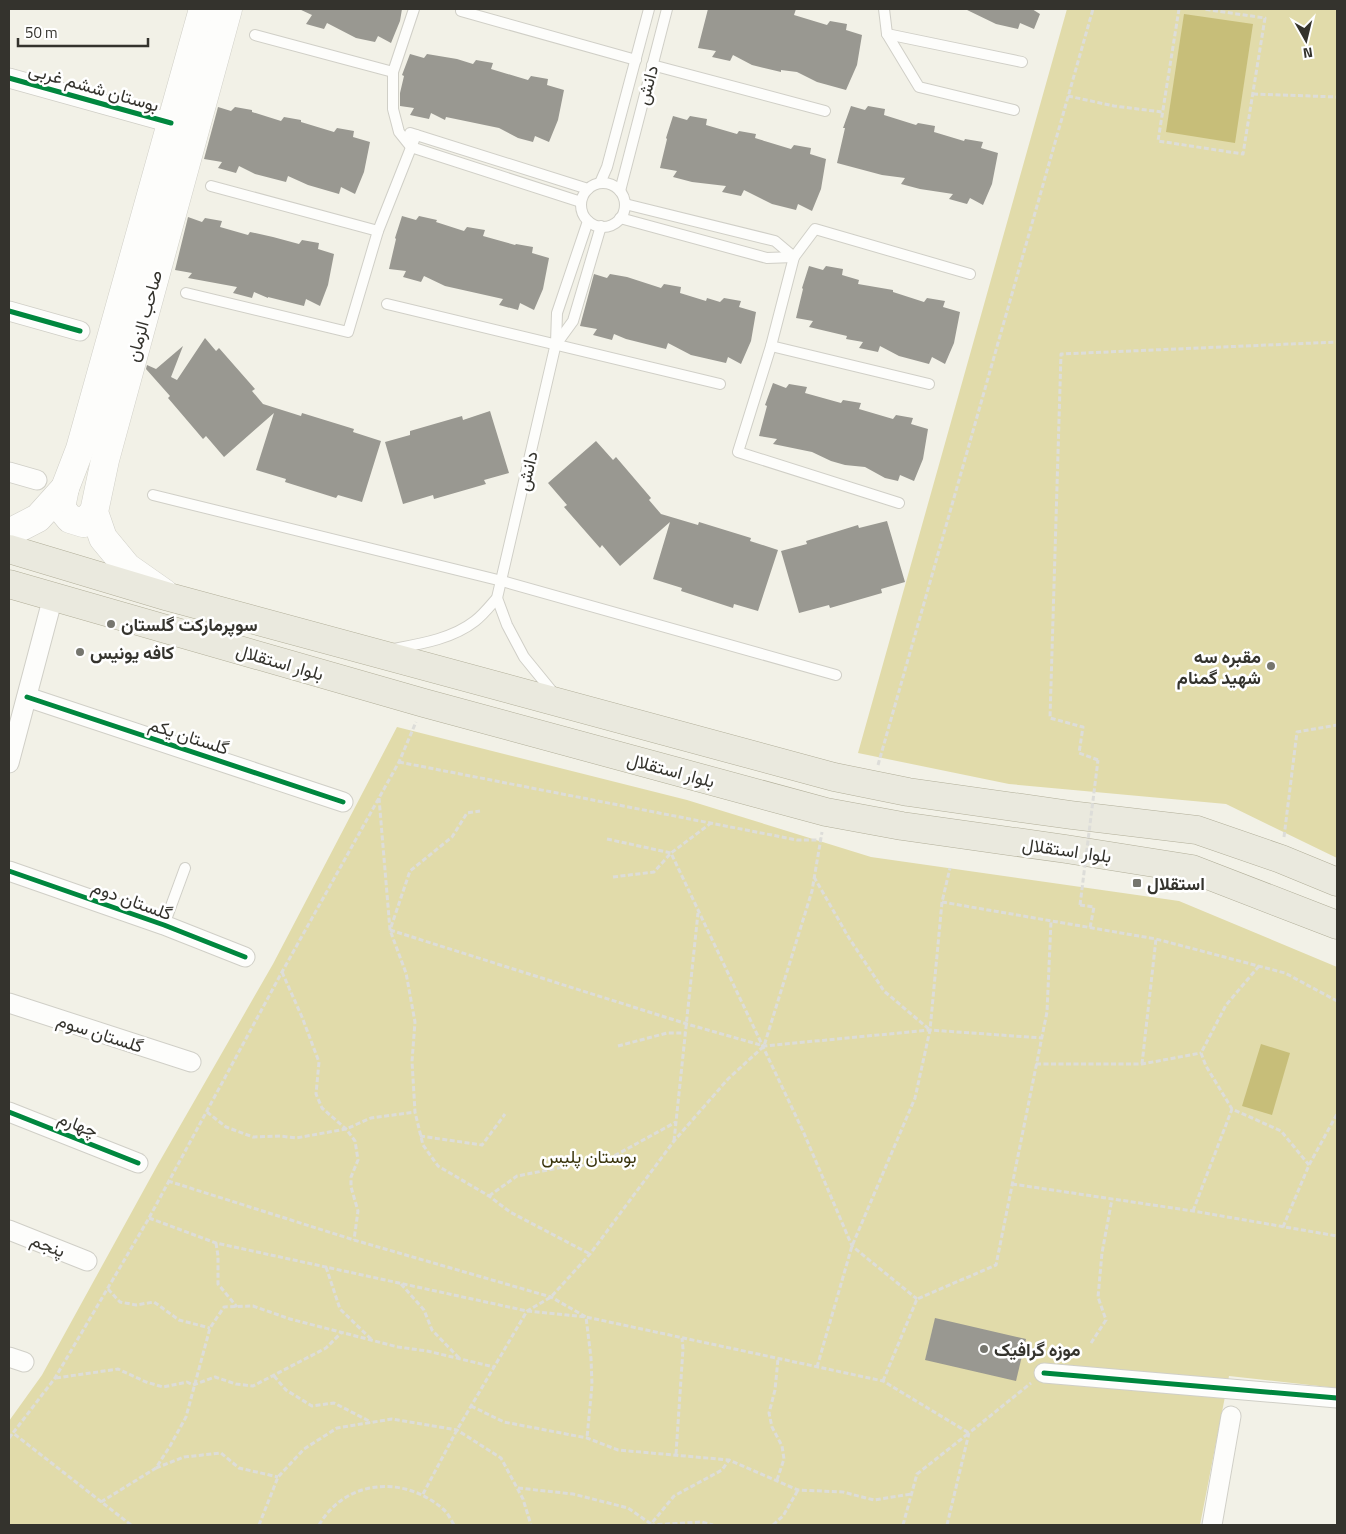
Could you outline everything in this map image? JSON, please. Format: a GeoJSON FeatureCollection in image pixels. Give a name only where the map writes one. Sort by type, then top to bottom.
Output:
{"type":"FeatureCollection","features":[{"type":"Feature","properties":{"kind":"main road","name":"صاحب الزمان"},"geometry":{"type":"LineString","coordinates":[[9,533],[38,518],[64,488],[80,449],[203,9]]}},
{"type":"Feature","properties":{"kind":"main road","name":"صاحب الزمان"},"geometry":{"type":"LineString","coordinates":[[94,512],[105,460],[228,9]]}},
{"type":"Feature","properties":{"kind":"main road"},"geometry":{"type":"LineString","coordinates":[[64,488],[61,508],[70,519],[82,523],[94,512],[103,538],[126,567],[169,597]]}},
{"type":"Feature","properties":{"kind":"main road","name":"بلوار استقلال"},"geometry":{"type":"LineString","coordinates":[[9,549],[169,597],[824,775],[908,792],[1071,815],[1197,830],[1281,859],[1331,879]]}},
{"type":"Feature","properties":{"kind":"main road","name":"بلوار استقلال"},"geometry":{"type":"LineString","coordinates":[[9,584],[424,703],[826,812],[902,826],[1192,869],[1337,925]]}},
{"type":"Feature","properties":{"kind":"street","name":"بوستان ششم غربی"},"geometry":{"type":"LineString","coordinates":[[9,78],[171,123]]}},
{"type":"Feature","properties":{"kind":"street"},"geometry":{"type":"LineString","coordinates":[[9,311],[80,332]]}},
{"type":"Feature","properties":{"kind":"street"},"geometry":{"type":"LineString","coordinates":[[9,472],[37,480]]}},
{"type":"Feature","properties":{"kind":"street"},"geometry":{"type":"LineString","coordinates":[[9,763],[53,597]]}},
{"type":"Feature","properties":{"kind":"street","name":"گلستان یکم"},"geometry":{"type":"LineString","coordinates":[[26,697],[343,802]]}},
{"type":"Feature","properties":{"kind":"street","name":"گلستان دوم"},"geometry":{"type":"LineString","coordinates":[[9,871],[164,925],[245,957]]}},
{"type":"Feature","properties":{"kind":"street","name":"گلستان سوم"},"geometry":{"type":"LineString","coordinates":[[9,1003],[191,1062]]}},
{"type":"Feature","properties":{"kind":"street","name":"چهارم"},"geometry":{"type":"LineString","coordinates":[[9,1112],[138,1163]]}},
{"type":"Feature","properties":{"kind":"street","name":"پنجم"},"geometry":{"type":"LineString","coordinates":[[9,1230],[87,1261]]}},
{"type":"Feature","properties":{"kind":"street"},"geometry":{"type":"LineString","coordinates":[[1044,1373],[1337,1398]]}},
{"type":"Feature","properties":{"kind":"street"},"geometry":{"type":"LineString","coordinates":[[1212,1525],[1231,1416]]}},
{"type":"Feature","properties":{"kind":"lane"},"geometry":{"type":"LineString","coordinates":[[414,9],[393,72],[393,109],[399,132],[411,147],[581,202]]}},
{"type":"Feature","properties":{"kind":"lane","name":"دانش"},"geometry":{"type":"LineString","coordinates":[[600,183],[607,167],[649,9]]}},
{"type":"Feature","properties":{"kind":"lane","name":"دانش"},"geometry":{"type":"LineString","coordinates":[[620,191],[667,9]]}},
{"type":"Feature","properties":{"kind":"lane"},"geometry":{"type":"LineString","coordinates":[[884,9],[887,34],[919,87],[1014,110]]}},
{"type":"Feature","properties":{"kind":"lane"},"geometry":{"type":"LineString","coordinates":[[461,11],[636,60]]}},
{"type":"Feature","properties":{"kind":"lane"},"geometry":{"type":"LineString","coordinates":[[887,34],[1022,62]]}},
{"type":"Feature","properties":{"kind":"lane"},"geometry":{"type":"LineString","coordinates":[[255,35],[393,72]]}},
{"type":"Feature","properties":{"kind":"lane"},"geometry":{"type":"LineString","coordinates":[[652,64],[825,111]]}},
{"type":"Feature","properties":{"kind":"lane"},"geometry":{"type":"LineString","coordinates":[[399,132],[416,135],[588,189]]}},
{"type":"Feature","properties":{"kind":"lane"},"geometry":{"type":"LineString","coordinates":[[186,293],[348,332],[378,231],[416,135]]}},
{"type":"Feature","properties":{"kind":"lane"},"geometry":{"type":"LineString","coordinates":[[600,183],[607,183],[620,191],[625,204],[620,218],[608,226],[601,226],[588,221],[584,215],[581,202],[588,189],[600,183]]}},
{"type":"Feature","properties":{"kind":"lane"},"geometry":{"type":"LineString","coordinates":[[211,186],[378,231]]}},
{"type":"Feature","properties":{"kind":"lane"},"geometry":{"type":"LineString","coordinates":[[625,204],[775,241],[794,257]]}},
{"type":"Feature","properties":{"kind":"lane"},"geometry":{"type":"LineString","coordinates":[[620,218],[767,258],[794,257]]}},
{"type":"Feature","properties":{"kind":"lane","name":"دانش"},"geometry":{"type":"LineString","coordinates":[[497,598],[556,343],[558,313],[588,221]]}},
{"type":"Feature","properties":{"kind":"lane","name":"دانش"},"geometry":{"type":"LineString","coordinates":[[556,343],[573,320],[601,226]]}},
{"type":"Feature","properties":{"kind":"lane"},"geometry":{"type":"LineString","coordinates":[[899,503],[738,452],[771,346],[794,257],[815,229],[970,274]]}},
{"type":"Feature","properties":{"kind":"lane"},"geometry":{"type":"LineString","coordinates":[[387,304],[556,343],[720,384]]}},
{"type":"Feature","properties":{"kind":"lane"},"geometry":{"type":"LineString","coordinates":[[771,346],[929,384]]}},
{"type":"Feature","properties":{"kind":"lane"},"geometry":{"type":"LineString","coordinates":[[153,495],[502,581],[836,675]]}},
{"type":"Feature","properties":{"kind":"lane"},"geometry":{"type":"LineString","coordinates":[[374,653],[424,643],[455,632],[475,621],[497,598],[506,625],[524,657],[562,704]]}},
{"type":"Feature","properties":{"kind":"lane"},"geometry":{"type":"LineString","coordinates":[[164,925],[185,868]]}},
{"type":"Feature","properties":{"kind":"path"},"geometry":{"type":"LineString","coordinates":[[873,785],[1093,9]]}},
{"type":"Feature","properties":{"kind":"path"},"geometry":{"type":"LineString","coordinates":[[1179,9],[1158,141],[1243,154],[1265,18],[1204,9]]}},
{"type":"Feature","properties":{"kind":"path"},"geometry":{"type":"LineString","coordinates":[[1253,94],[1337,97]]}},
{"type":"Feature","properties":{"kind":"path"},"geometry":{"type":"LineString","coordinates":[[1068,96],[1114,106],[1162,112]]}},
{"type":"Feature","properties":{"kind":"path"},"geometry":{"type":"LineString","coordinates":[[1090,928],[1094,907],[1080,905],[1098,760],[1079,753],[1083,727],[1050,718],[1061,354],[1337,342]]}},
{"type":"Feature","properties":{"kind":"path"},"geometry":{"type":"LineString","coordinates":[[9,1438],[55,1378],[149,1218],[282,972],[399,762],[424,703]]}},
{"type":"Feature","properties":{"kind":"path"},"geometry":{"type":"LineString","coordinates":[[1281,859],[1296,732],[1337,725]]}},
{"type":"Feature","properties":{"kind":"path"},"geometry":{"type":"LineString","coordinates":[[399,762],[797,840],[821,840]]}},
{"type":"Feature","properties":{"kind":"path"},"geometry":{"type":"LineString","coordinates":[[379,797],[390,930],[406,973],[415,1022],[412,1061],[415,1112],[423,1145],[438,1166],[489,1196],[510,1212],[590,1254]]}},
{"type":"Feature","properties":{"kind":"path"},"geometry":{"type":"LineString","coordinates":[[390,930],[410,871],[452,837],[467,813],[480,811]]}},
{"type":"Feature","properties":{"kind":"path"},"geometry":{"type":"LineString","coordinates":[[423,1494],[457,1430],[527,1311],[551,1297],[590,1254],[674,1141],[728,1078],[764,1046],[812,891],[826,812]]}},
{"type":"Feature","properties":{"kind":"path"},"geometry":{"type":"LineString","coordinates":[[613,877],[654,872],[671,854],[711,823]]}},
{"type":"Feature","properties":{"kind":"path"},"geometry":{"type":"LineString","coordinates":[[607,840],[671,854]]}},
{"type":"Feature","properties":{"kind":"path"},"geometry":{"type":"LineString","coordinates":[[671,854],[764,1046],[852,1246],[917,1298]]}},
{"type":"Feature","properties":{"kind":"path"},"geometry":{"type":"LineString","coordinates":[[816,1367],[852,1246],[915,1098],[930,1030],[942,902],[950,868]]}},
{"type":"Feature","properties":{"kind":"path"},"geometry":{"type":"LineString","coordinates":[[814,877],[849,938],[884,991],[930,1030]]}},
{"type":"Feature","properties":{"kind":"path"},"geometry":{"type":"LineString","coordinates":[[942,902],[1156,939],[1285,972],[1337,1001]]}},
{"type":"Feature","properties":{"kind":"path"},"geometry":{"type":"LineString","coordinates":[[674,1141],[698,911]]}},
{"type":"Feature","properties":{"kind":"path"},"geometry":{"type":"LineString","coordinates":[[883,1381],[917,1298],[996,1265],[1047,1012],[1051,921]]}},
{"type":"Feature","properties":{"kind":"path"},"geometry":{"type":"LineString","coordinates":[[390,930],[687,1024],[764,1046],[930,1030],[1042,1038]]}},
{"type":"Feature","properties":{"kind":"path"},"geometry":{"type":"LineString","coordinates":[[1142,1064],[1156,939]]}},
{"type":"Feature","properties":{"kind":"path"},"geometry":{"type":"LineString","coordinates":[[1259,966],[1226,1005],[1201,1053],[1206,1066],[1232,1109],[1281,1131],[1309,1165]]}},
{"type":"Feature","properties":{"kind":"path"},"geometry":{"type":"LineString","coordinates":[[282,972],[319,1062],[316,1094],[322,1108],[346,1128],[355,1141],[358,1160],[351,1176],[351,1187],[358,1211],[354,1240]]}},
{"type":"Feature","properties":{"kind":"path"},"geometry":{"type":"LineString","coordinates":[[618,1046],[666,1033],[686,1033]]}},
{"type":"Feature","properties":{"kind":"path"},"geometry":{"type":"LineString","coordinates":[[1036,1064],[1142,1064],[1201,1053]]}},
{"type":"Feature","properties":{"kind":"path"},"geometry":{"type":"LineString","coordinates":[[1193,1211],[1232,1109]]}},
{"type":"Feature","properties":{"kind":"path"},"geometry":{"type":"LineString","coordinates":[[207,1112],[226,1127],[253,1137],[280,1136],[296,1138],[346,1128],[371,1118],[415,1112]]}},
{"type":"Feature","properties":{"kind":"path"},"geometry":{"type":"LineString","coordinates":[[420,1136],[482,1145],[505,1114]]}},
{"type":"Feature","properties":{"kind":"path"},"geometry":{"type":"LineString","coordinates":[[1282,1227],[1309,1165],[1337,1114]]}},
{"type":"Feature","properties":{"kind":"path"},"geometry":{"type":"LineString","coordinates":[[489,1196],[517,1176],[574,1165],[588,1166],[614,1156],[676,1122]]}},
{"type":"Feature","properties":{"kind":"path"},"geometry":{"type":"LineString","coordinates":[[168,1181],[354,1240],[551,1297],[586,1318]]}},
{"type":"Feature","properties":{"kind":"path"},"geometry":{"type":"LineString","coordinates":[[1012,1184],[1193,1211],[1337,1236]]}},
{"type":"Feature","properties":{"kind":"path"},"geometry":{"type":"LineString","coordinates":[[1091,1343],[1106,1320],[1098,1297],[1102,1253],[1112,1199]]}},
{"type":"Feature","properties":{"kind":"path"},"geometry":{"type":"LineString","coordinates":[[149,1218],[216,1243],[527,1311],[586,1318],[883,1381],[969,1433]]}},
{"type":"Feature","properties":{"kind":"path"},"geometry":{"type":"LineString","coordinates":[[216,1243],[218,1284],[238,1307]]}},
{"type":"Feature","properties":{"kind":"path"},"geometry":{"type":"LineString","coordinates":[[326,1267],[340,1309],[371,1340]]}},
{"type":"Feature","properties":{"kind":"path"},"geometry":{"type":"LineString","coordinates":[[402,1284],[424,1310],[432,1330],[460,1359]]}},
{"type":"Feature","properties":{"kind":"path"},"geometry":{"type":"LineString","coordinates":[[108,1289],[120,1302],[136,1304],[154,1302],[179,1320],[210,1328]]}},
{"type":"Feature","properties":{"kind":"path"},"geometry":{"type":"LineString","coordinates":[[156,1468],[186,1417],[210,1328],[224,1308],[253,1306],[290,1319],[371,1340],[494,1367]]}},
{"type":"Feature","properties":{"kind":"path"},"geometry":{"type":"LineString","coordinates":[[586,1318],[592,1385],[586,1438]]}},
{"type":"Feature","properties":{"kind":"path"},"geometry":{"type":"LineString","coordinates":[[55,1378],[118,1369],[163,1388],[187,1382],[194,1385],[215,1377],[236,1384],[253,1386],[326,1348],[342,1332]]}},
{"type":"Feature","properties":{"kind":"path"},"geometry":{"type":"LineString","coordinates":[[676,1454],[682,1338]]}},
{"type":"Feature","properties":{"kind":"path"},"geometry":{"type":"LineString","coordinates":[[778,1359],[775,1390],[769,1413],[772,1427],[782,1446],[784,1459],[778,1480]]}},
{"type":"Feature","properties":{"kind":"path"},"geometry":{"type":"LineString","coordinates":[[902,1525],[917,1474],[1044,1373]]}},
{"type":"Feature","properties":{"kind":"path"},"geometry":{"type":"LineString","coordinates":[[274,1376],[286,1390],[312,1406],[334,1403],[371,1422]]}},
{"type":"Feature","properties":{"kind":"path"},"geometry":{"type":"LineString","coordinates":[[471,1406],[504,1422],[586,1438],[618,1450],[729,1460],[798,1490],[843,1492],[874,1500],[911,1494]]}},
{"type":"Feature","properties":{"kind":"path"},"geometry":{"type":"LineString","coordinates":[[259,1525],[278,1477],[304,1449],[337,1428],[392,1419],[457,1430],[501,1458],[523,1499],[532,1525]]}},
{"type":"Feature","properties":{"kind":"path"},"geometry":{"type":"LineString","coordinates":[[12,1433],[131,1525]]}},
{"type":"Feature","properties":{"kind":"path"},"geometry":{"type":"LineString","coordinates":[[947,1525],[969,1433]]}},
{"type":"Feature","properties":{"kind":"path"},"geometry":{"type":"LineString","coordinates":[[101,1502],[156,1468],[184,1457],[221,1453],[239,1468],[278,1477]]}},
{"type":"Feature","properties":{"kind":"path"},"geometry":{"type":"LineString","coordinates":[[651,1525],[674,1496],[722,1470],[729,1460]]}},
{"type":"Feature","properties":{"kind":"path"},"geometry":{"type":"LineString","coordinates":[[319,1525],[326,1514],[346,1496],[371,1487],[397,1486],[423,1494],[445,1510],[454,1525]]}},
{"type":"Feature","properties":{"kind":"path"},"geometry":{"type":"LineString","coordinates":[[517,1488],[573,1494],[628,1508],[651,1525],[702,1522],[713,1525]]}},
{"type":"Feature","properties":{"kind":"path"},"geometry":{"type":"LineString","coordinates":[[773,1525],[782,1516],[798,1490]]}},
{"type":"Feature","properties":{"kind":"green space"},"geometry":{"type":"Polygon","coordinates":[[[1067,9],[1337,9],[1337,858],[1226,804],[1009,784],[858,753],[1067,9]]]}},
{"type":"Feature","properties":{"kind":"green space","name":"بوستان پلیس"},"geometry":{"type":"Polygon","coordinates":[[[397,727],[687,800],[871,857],[1179,901],[1337,967],[1337,1388],[1229,1376],[1200,1525],[9,1525],[9,1421],[42,1375],[157,1166],[273,964],[397,727]]]}},
{"type":"Feature","properties":{"kind":"shaded area"},"geometry":{"type":"Polygon","coordinates":[[[1184,14],[1253,24],[1235,143],[1166,132],[1184,14]]]}},
{"type":"Feature","properties":{"kind":"shaded area"},"geometry":{"type":"Polygon","coordinates":[[[1261,1044],[1290,1053],[1272,1115],[1242,1106],[1261,1044]]]}},
{"type":"Feature","properties":{"kind":"building"},"geometry":{"type":"Polygon","coordinates":[[[299,9],[402,9],[400,21],[391,43],[378,36],[375,42],[356,38],[327,23],[324,29],[306,24],[312,15],[299,9]]]}},
{"type":"Feature","properties":{"kind":"building"},"geometry":{"type":"Polygon","coordinates":[[[708,9],[796,9],[794,15],[827,25],[830,21],[847,24],[846,30],[862,35],[857,65],[846,90],[817,82],[797,72],[781,70],[781,72],[752,65],[733,55],[730,61],[712,57],[716,51],[698,48],[708,9]]]}},
{"type":"Feature","properties":{"kind":"building"},"geometry":{"type":"Polygon","coordinates":[[[965,9],[1032,9],[1040,14],[1034,29],[1020,23],[1018,29],[996,24],[965,9]]]}},
{"type":"Feature","properties":{"kind":"building"},"geometry":{"type":"Polygon","coordinates":[[[410,54],[424,58],[427,54],[473,64],[476,60],[493,63],[491,69],[528,80],[531,76],[548,79],[547,85],[564,90],[558,120],[549,142],[535,136],[533,142],[518,138],[499,128],[446,117],[445,120],[431,113],[429,119],[410,115],[414,108],[400,106],[400,93],[404,76],[402,75],[410,54]]]}},
{"type":"Feature","properties":{"kind":"building"},"geometry":{"type":"Polygon","coordinates":[[[851,106],[865,110],[868,106],[885,109],[884,115],[916,125],[918,123],[935,126],[934,132],[964,141],[965,139],[983,142],[981,148],[998,153],[992,184],[983,205],[970,198],[967,204],[949,199],[953,194],[901,184],[905,178],[882,175],[837,163],[845,128],[843,128],[851,106]]]}},
{"type":"Feature","properties":{"kind":"building"},"geometry":{"type":"Polygon","coordinates":[[[218,107],[231,111],[235,107],[252,110],[252,112],[281,121],[284,117],[301,120],[301,122],[334,132],[337,128],[354,131],[353,137],[370,142],[364,172],[355,194],[341,187],[339,194],[308,185],[288,176],[286,182],[255,174],[239,166],[236,173],[218,168],[222,162],[204,159],[218,107]]]}},
{"type":"Feature","properties":{"kind":"building"},"geometry":{"type":"Polygon","coordinates":[[[673,116],[687,120],[690,116],[707,119],[706,125],[737,134],[739,131],[756,134],[755,138],[791,149],[794,145],[811,148],[810,154],[826,159],[821,189],[812,211],[798,204],[796,210],[772,204],[744,190],[741,196],[722,192],[726,186],[692,182],[673,177],[677,171],[660,168],[673,116]]]}},
{"type":"Feature","properties":{"kind":"building"},"geometry":{"type":"Polygon","coordinates":[[[402,216],[416,220],[419,216],[437,220],[436,222],[464,231],[467,227],[485,230],[483,236],[515,245],[533,247],[532,253],[549,258],[543,289],[534,310],[520,303],[518,310],[499,305],[503,299],[445,286],[424,276],[421,282],[403,277],[406,271],[389,269],[395,238],[402,216]]]}},
{"type":"Feature","properties":{"kind":"building"},"geometry":{"type":"Polygon","coordinates":[[[188,217],[202,222],[205,218],[222,221],[220,227],[248,235],[250,232],[299,244],[302,240],[319,243],[318,249],[334,254],[328,285],[320,306],[306,299],[304,306],[268,298],[254,292],[252,298],[233,293],[237,287],[188,278],[192,273],[175,270],[188,217]]]}},
{"type":"Feature","properties":{"kind":"building"},"geometry":{"type":"Polygon","coordinates":[[[809,266],[823,270],[826,266],[843,269],[842,275],[859,280],[858,284],[893,290],[893,292],[924,302],[927,298],[945,301],[943,307],[960,312],[954,343],[945,364],[932,357],[929,364],[899,356],[880,346],[878,352],[859,348],[863,342],[846,339],[847,336],[809,327],[813,321],[796,318],[809,266]]]}},
{"type":"Feature","properties":{"kind":"building"},"geometry":{"type":"Polygon","coordinates":[[[594,274],[607,278],[610,274],[627,277],[661,288],[664,284],[681,287],[680,293],[706,301],[707,298],[720,302],[724,298],[741,301],[739,307],[756,312],[751,341],[741,364],[728,357],[726,363],[691,355],[668,343],[666,349],[614,334],[612,340],[593,335],[597,329],[580,326],[594,274]]]}},
{"type":"Feature","properties":{"kind":"building"},"geometry":{"type":"Polygon","coordinates":[[[205,338],[216,351],[219,348],[255,389],[252,391],[263,404],[301,416],[302,413],[354,429],[353,432],[381,441],[362,502],[338,495],[336,498],[285,482],[286,479],[256,470],[274,413],[224,457],[206,436],[203,439],[168,398],[170,396],[146,369],[147,365],[156,369],[183,346],[171,377],[177,380],[205,338]]]}},
{"type":"Feature","properties":{"kind":"building"},"geometry":{"type":"Polygon","coordinates":[[[773,383],[786,388],[789,384],[807,387],[805,393],[841,403],[843,400],[861,403],[859,409],[893,419],[896,415],[913,418],[911,424],[928,429],[923,459],[914,481],[900,475],[898,481],[885,478],[865,467],[845,465],[831,461],[812,452],[773,444],[777,439],[759,436],[767,406],[765,405],[773,383]]]}},
{"type":"Feature","properties":{"kind":"building"},"geometry":{"type":"Polygon","coordinates":[[[490,411],[509,473],[484,480],[486,484],[434,499],[433,495],[403,504],[385,442],[410,435],[410,431],[462,416],[463,420],[490,411]]]}},
{"type":"Feature","properties":{"kind":"building"},"geometry":{"type":"Polygon","coordinates":[[[596,441],[613,460],[616,457],[651,498],[649,500],[661,514],[698,525],[699,522],[751,538],[750,541],[778,550],[758,611],[734,604],[733,608],[681,591],[682,588],[653,579],[670,522],[620,566],[602,545],[600,548],[564,507],[567,505],[548,483],[596,441]]]}},
{"type":"Feature","properties":{"kind":"building"},"geometry":{"type":"Polygon","coordinates":[[[887,521],[905,582],[881,589],[882,593],[830,608],[829,605],[799,613],[781,551],[807,544],[806,541],[858,525],[859,528],[887,521]]]}},
{"type":"Feature","properties":{"kind":"building"},"geometry":{"type":"Polygon","coordinates":[[[935,1318],[1026,1339],[1016,1381],[925,1360],[935,1318]]]}},
{"type":"Feature","properties":{"kind":"cycle path"},"geometry":{"type":"LineString","coordinates":[[9,78],[171,123]]}},
{"type":"Feature","properties":{"kind":"cycle path"},"geometry":{"type":"LineString","coordinates":[[9,311],[80,331]]}},
{"type":"Feature","properties":{"kind":"cycle path"},"geometry":{"type":"LineString","coordinates":[[27,697],[343,802]]}},
{"type":"Feature","properties":{"kind":"cycle path"},"geometry":{"type":"LineString","coordinates":[[9,871],[164,925],[245,957]]}},
{"type":"Feature","properties":{"kind":"cycle path"},"geometry":{"type":"LineString","coordinates":[[9,1112],[138,1163]]}},
{"type":"Feature","properties":{"kind":"cycle path"},"geometry":{"type":"LineString","coordinates":[[1044,1373],[1337,1398]]}},
{"type":"Feature","properties":{"kind":"place","name":"سوپرمارکت گلستان"},"geometry":{"type":"Point","coordinates":[111,624]}},
{"type":"Feature","properties":{"kind":"place","name":"کافه یونیس"},"geometry":{"type":"Point","coordinates":[80,652]}},
{"type":"Feature","properties":{"kind":"place","name":"مقبره سه شهید گمنام"},"geometry":{"type":"Point","coordinates":[1271,666]}},
{"type":"Feature","properties":{"kind":"place","name":"استقلال"},"geometry":{"type":"Point","coordinates":[1137,883]}},
{"type":"Feature","properties":{"kind":"place","name":"موزه گرافیک"},"geometry":{"type":"Point","coordinates":[984,1349]}}]}
